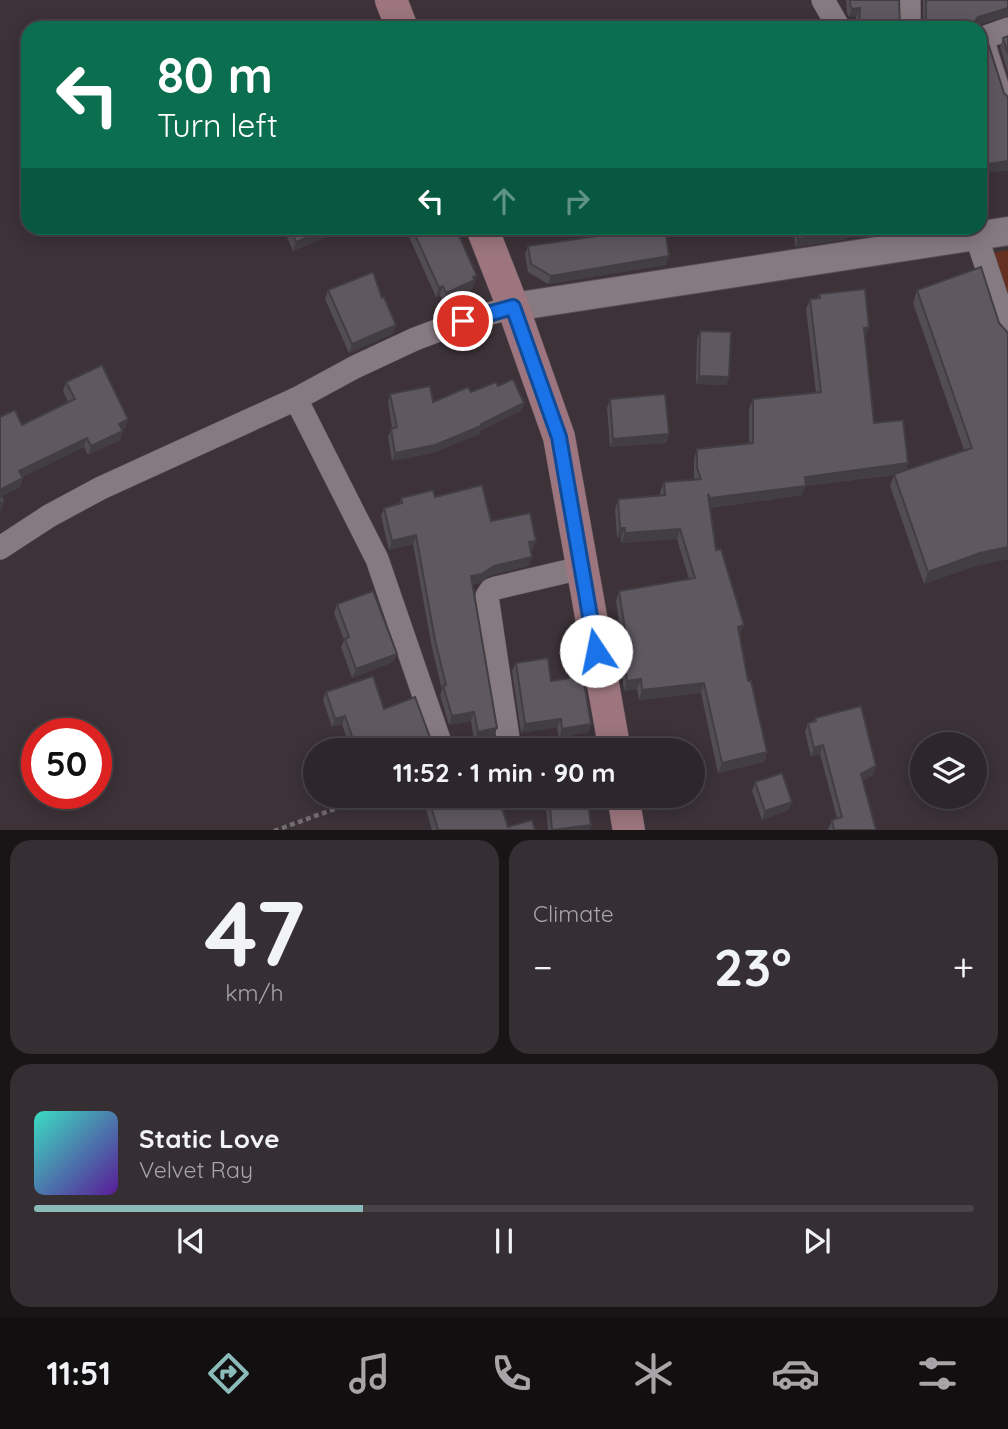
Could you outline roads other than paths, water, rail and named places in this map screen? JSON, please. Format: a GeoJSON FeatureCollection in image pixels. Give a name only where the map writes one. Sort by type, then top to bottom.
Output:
{"type":"FeatureCollection","features":[{"type":"Feature","properties":{"kind":"main road"},"geometry":{"type":"LineString","coordinates":[[391,0],[399,21]]}},
{"type":"Feature","properties":{"kind":"main road"},"geometry":{"type":"LineString","coordinates":[[485,235],[559,437],[612,738]]}},
{"type":"Feature","properties":{"kind":"main road"},"geometry":{"type":"LineString","coordinates":[[625,808],[629,830]]}},
{"type":"Feature","properties":{"kind":"street"},"geometry":{"type":"LineString","coordinates":[[823,0],[835,21]]}},
{"type":"Feature","properties":{"kind":"street"},"geometry":{"type":"LineString","coordinates":[[909,0],[909,21]]}},
{"type":"Feature","properties":{"kind":"street"},"geometry":{"type":"LineString","coordinates":[[987,234],[1008,231]]}},
{"type":"Feature","properties":{"kind":"street"},"geometry":{"type":"LineString","coordinates":[[0,548],[49,516],[101,488],[296,399],[355,367],[415,339],[463,321],[513,307],[913,237],[976,235],[1008,331]]}},
{"type":"Feature","properties":{"kind":"street"},"geometry":{"type":"LineString","coordinates":[[296,399],[377,559],[439,738]]}},
{"type":"Feature","properties":{"kind":"street"},"geometry":{"type":"LineString","coordinates":[[508,738],[487,596],[496,588],[581,568]]}},
{"type":"Feature","properties":{"kind":"lane"},"geometry":{"type":"LineString","coordinates":[[992,35],[1008,99]]}}]}
